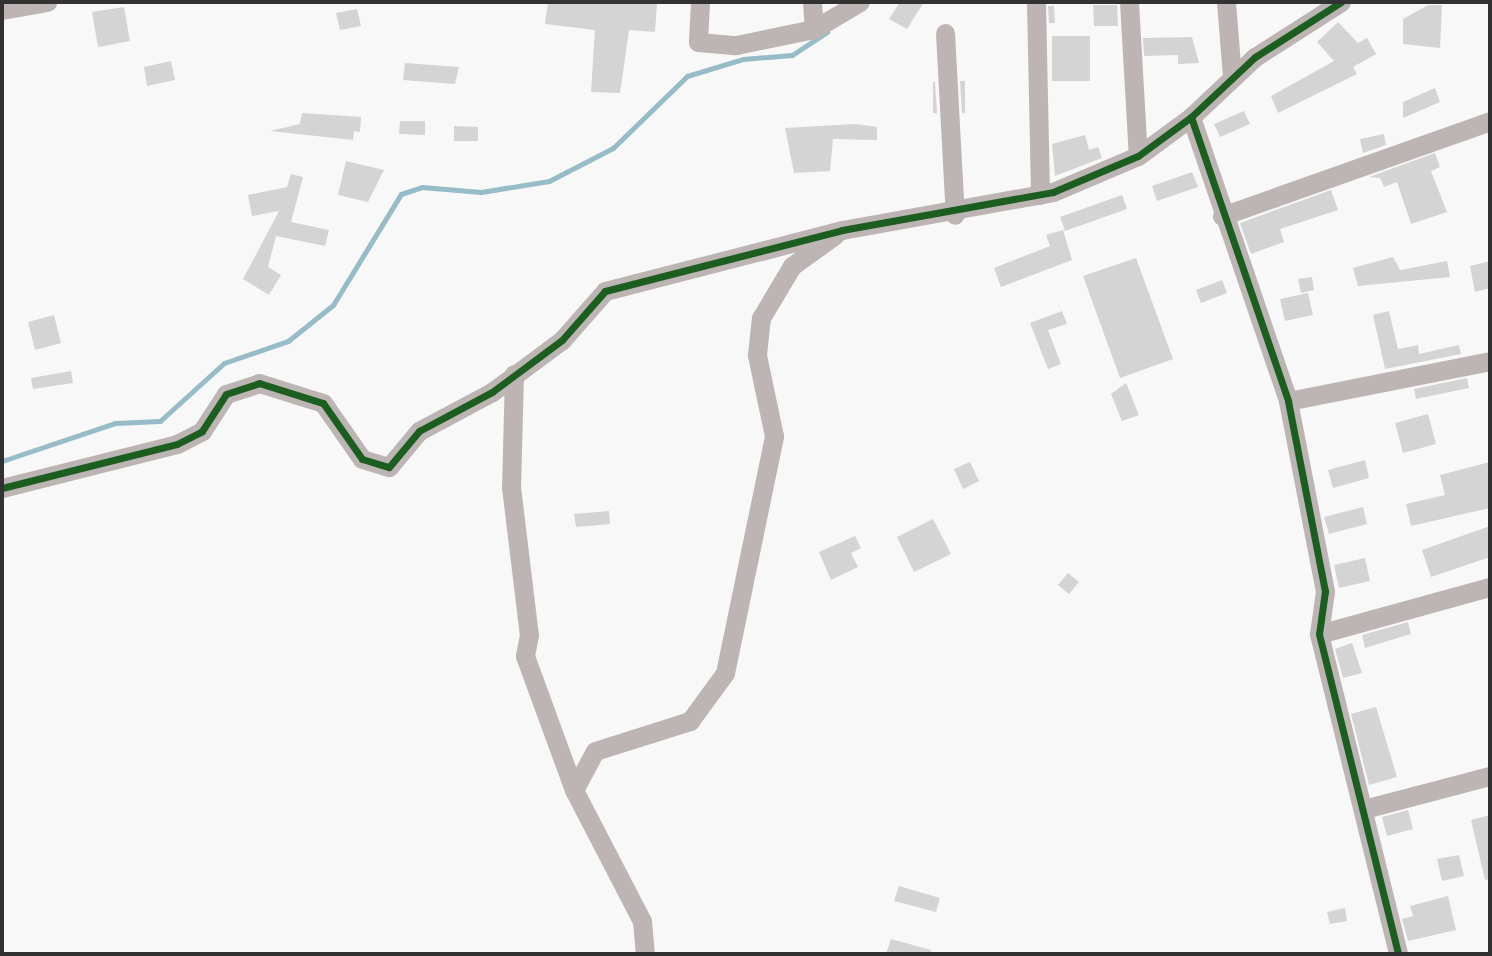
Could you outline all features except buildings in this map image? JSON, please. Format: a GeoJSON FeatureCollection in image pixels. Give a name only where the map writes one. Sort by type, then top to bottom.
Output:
{"type":"FeatureCollection","features":[{"type":"Feature","properties":{"kind":"street"},"geometry":{"type":"LineString","coordinates":[[2,10],[47,2]]}},
{"type":"Feature","properties":{"kind":"street"},"geometry":{"type":"LineString","coordinates":[[700,2],[698,42],[736,45],[814,29],[860,2]]}},
{"type":"Feature","properties":{"kind":"street"},"geometry":{"type":"LineString","coordinates":[[812,2],[814,29]]}},
{"type":"Feature","properties":{"kind":"street"},"geometry":{"type":"LineString","coordinates":[[1036,2],[1040,195]]}},
{"type":"Feature","properties":{"kind":"street"},"geometry":{"type":"LineString","coordinates":[[1129,2],[1138,156]]}},
{"type":"Feature","properties":{"kind":"street"},"geometry":{"type":"LineString","coordinates":[[1226,2],[1232,76]]}},
{"type":"Feature","properties":{"kind":"street"},"geometry":{"type":"LineString","coordinates":[[2,488],[177,444],[202,431],[226,394],[259,383],[323,403],[362,459],[389,467],[419,431],[562,340],[605,291],[842,230],[955,215],[1040,195],[1138,156],[1191,117],[1232,76],[1333,5]]}},
{"type":"Feature","properties":{"kind":"street"},"geometry":{"type":"LineString","coordinates":[[945,33],[955,215]]}},
{"type":"Feature","properties":{"kind":"street"},"geometry":{"type":"LineString","coordinates":[[1191,117],[1288,401],[1325,591],[1319,634],[1398,954]]}},
{"type":"Feature","properties":{"kind":"street"},"geometry":{"type":"LineString","coordinates":[[1223,216],[1490,121]]}},
{"type":"Feature","properties":{"kind":"street"},"geometry":{"type":"LineString","coordinates":[[575,790],[595,751],[690,721],[725,673],[774,436],[757,355],[761,318],[792,265],[842,230]]}},
{"type":"Feature","properties":{"kind":"street"},"geometry":{"type":"LineString","coordinates":[[1288,401],[1490,361]]}},
{"type":"Feature","properties":{"kind":"street"},"geometry":{"type":"LineString","coordinates":[[514,373],[511,487],[529,635],[525,656],[575,790],[642,921],[645,954]]}},
{"type":"Feature","properties":{"kind":"street"},"geometry":{"type":"LineString","coordinates":[[1319,634],[1490,587]]}},
{"type":"Feature","properties":{"kind":"street"},"geometry":{"type":"LineString","coordinates":[[1364,809],[1490,776]]}},
{"type":"Feature","properties":{"kind":"waterway"},"geometry":{"type":"LineString","coordinates":[[2,461],[115,423],[160,421],[224,363],[288,341],[333,305],[401,194],[422,187],[481,192],[549,181],[613,148],[687,76],[743,59],[792,55],[827,32]]}},
{"type":"Feature","properties":{"kind":"cycle path"},"geometry":{"type":"LineString","coordinates":[[2,488],[177,444],[202,431],[226,394],[259,383],[323,403],[362,459],[389,467],[419,431],[492,392],[562,340],[605,291],[842,230],[1053,192],[1138,156],[1191,117],[1255,57],[1341,2]]}},
{"type":"Feature","properties":{"kind":"cycle path"},"geometry":{"type":"LineString","coordinates":[[1191,117],[1288,401],[1325,591],[1319,634],[1398,954]]}}]}
